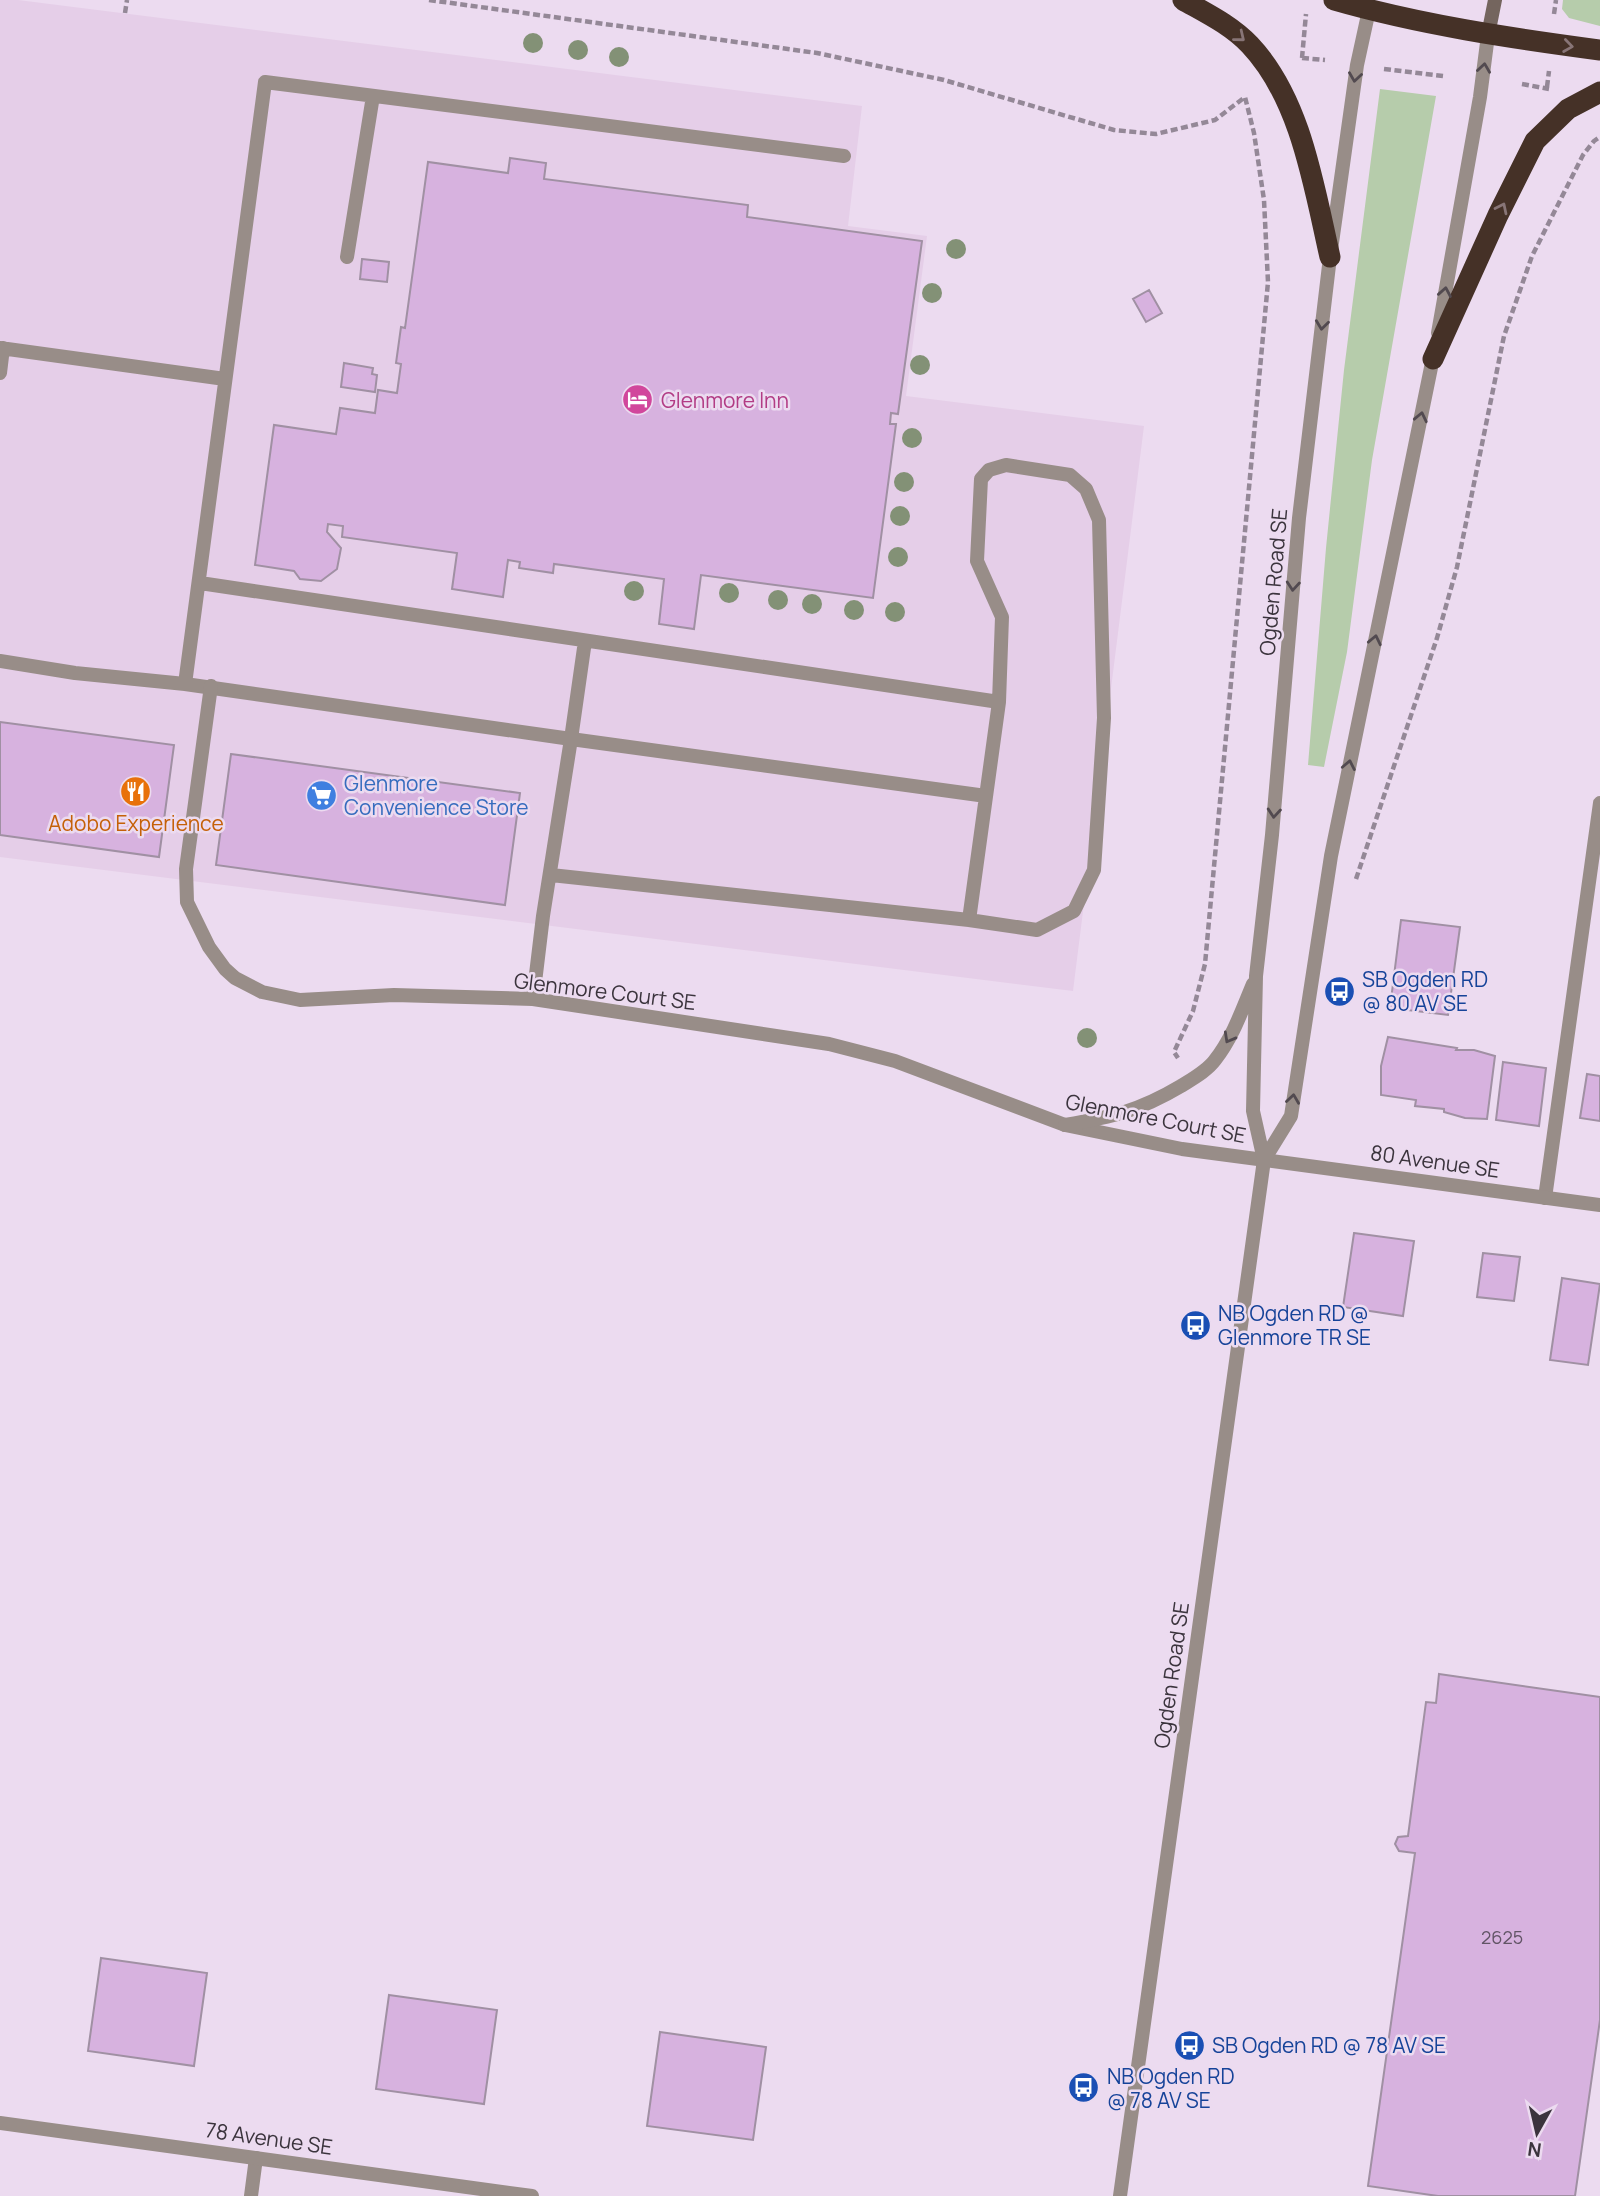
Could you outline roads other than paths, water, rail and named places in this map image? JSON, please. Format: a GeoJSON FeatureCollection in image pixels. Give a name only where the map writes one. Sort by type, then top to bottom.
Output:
{"type":"FeatureCollection","features":[{"type":"Feature","properties":{"kind":"highway"},"geometry":{"type":"LineString","coordinates":[[1183,0],[1215,18],[1249,44],[1274,75],[1304,145],[1330,257]]}},
{"type":"Feature","properties":{"kind":"highway"},"geometry":{"type":"LineString","coordinates":[[1334,0],[1370,5],[1488,36],[1600,50]]}},
{"type":"Feature","properties":{"kind":"highway"},"geometry":{"type":"LineString","coordinates":[[1433,359],[1498,215],[1535,141],[1568,109],[1600,92]]}},
{"type":"Feature","properties":{"kind":"main road"},"geometry":{"type":"LineString","coordinates":[[1488,36],[1494,0]]}},
{"type":"Feature","properties":{"kind":"street","name":"Ogden Road SE"},"geometry":{"type":"LineString","coordinates":[[1121,2196],[1264,1160],[1253,1111],[1256,976],[1272,835],[1299,518],[1330,257],[1357,65],[1370,5]]}},
{"type":"Feature","properties":{"kind":"street","name":"Ogden Road SE"},"geometry":{"type":"LineString","coordinates":[[1264,1160],[1291,1116],[1331,856],[1433,359],[1480,97],[1488,36]]}},
{"type":"Feature","properties":{"kind":"street"},"geometry":{"type":"LineString","coordinates":[[185,684],[265,82],[844,156]]}},
{"type":"Feature","properties":{"kind":"street"},"geometry":{"type":"LineString","coordinates":[[347,257],[373,96]]}},
{"type":"Feature","properties":{"kind":"street"},"geometry":{"type":"LineString","coordinates":[[0,373],[2,348],[225,379]]}},
{"type":"Feature","properties":{"kind":"street"},"geometry":{"type":"LineString","coordinates":[[551,875],[969,920],[1037,930],[1074,911],[1094,870],[1104,718],[1099,520],[1086,489],[1070,475],[1006,465],[989,470],[981,479],[976,561],[1003,617],[999,702],[969,920]]}},
{"type":"Feature","properties":{"kind":"street"},"geometry":{"type":"LineString","coordinates":[[200,583],[999,702]]}},
{"type":"Feature","properties":{"kind":"street"},"geometry":{"type":"LineString","coordinates":[[533,999],[543,915],[586,640]]}},
{"type":"Feature","properties":{"kind":"street"},"geometry":{"type":"LineString","coordinates":[[0,662],[75,673],[211,686],[986,796]]}},
{"type":"Feature","properties":{"kind":"street","name":"Glenmore Court SE"},"geometry":{"type":"LineString","coordinates":[[211,686],[186,869],[187,902],[203,937],[225,969],[235,978],[262,992],[300,1000],[394,995],[533,999],[829,1044],[895,1061],[1065,1125],[1182,1149],[1264,1160]]}},
{"type":"Feature","properties":{"kind":"street"},"geometry":{"type":"LineString","coordinates":[[1545,1198],[1600,803]]}},
{"type":"Feature","properties":{"kind":"street"},"geometry":{"type":"LineString","coordinates":[[1065,1125],[1111,1118],[1154,1102],[1213,1063],[1231,1037],[1256,976]]}},
{"type":"Feature","properties":{"kind":"street","name":"80 Avenue SE"},"geometry":{"type":"LineString","coordinates":[[1264,1160],[1600,1205]]}},
{"type":"Feature","properties":{"kind":"street","name":"78 Avenue SE"},"geometry":{"type":"LineString","coordinates":[[0,2123],[532,2196]]}},
{"type":"Feature","properties":{"kind":"street"},"geometry":{"type":"LineString","coordinates":[[251,2196],[256,2158]]}},
{"type":"Feature","properties":{"kind":"place","name":"Glenmore Inn"},"geometry":{"type":"Point","coordinates":[638,400]}},
{"type":"Feature","properties":{"kind":"place","name":"Adobo Experience"},"geometry":{"type":"Point","coordinates":[136,791]}},
{"type":"Feature","properties":{"kind":"place","name":"Glenmore Convenience Store"},"geometry":{"type":"Point","coordinates":[321,795]}},
{"type":"Feature","properties":{"kind":"place","name":"SB Ogden RD @ 80 AV SE"},"geometry":{"type":"Point","coordinates":[1339,991]}},
{"type":"Feature","properties":{"kind":"place","name":"NB Ogden RD @ Glenmore TR SE"},"geometry":{"type":"Point","coordinates":[1195,1325]}},
{"type":"Feature","properties":{"kind":"place","name":"SB Ogden RD @ 78 AV SE"},"geometry":{"type":"Point","coordinates":[1189,2045]}},
{"type":"Feature","properties":{"kind":"place","name":"NB Ogden RD @ 78 AV SE"},"geometry":{"type":"Point","coordinates":[1084,2088]}}]}
